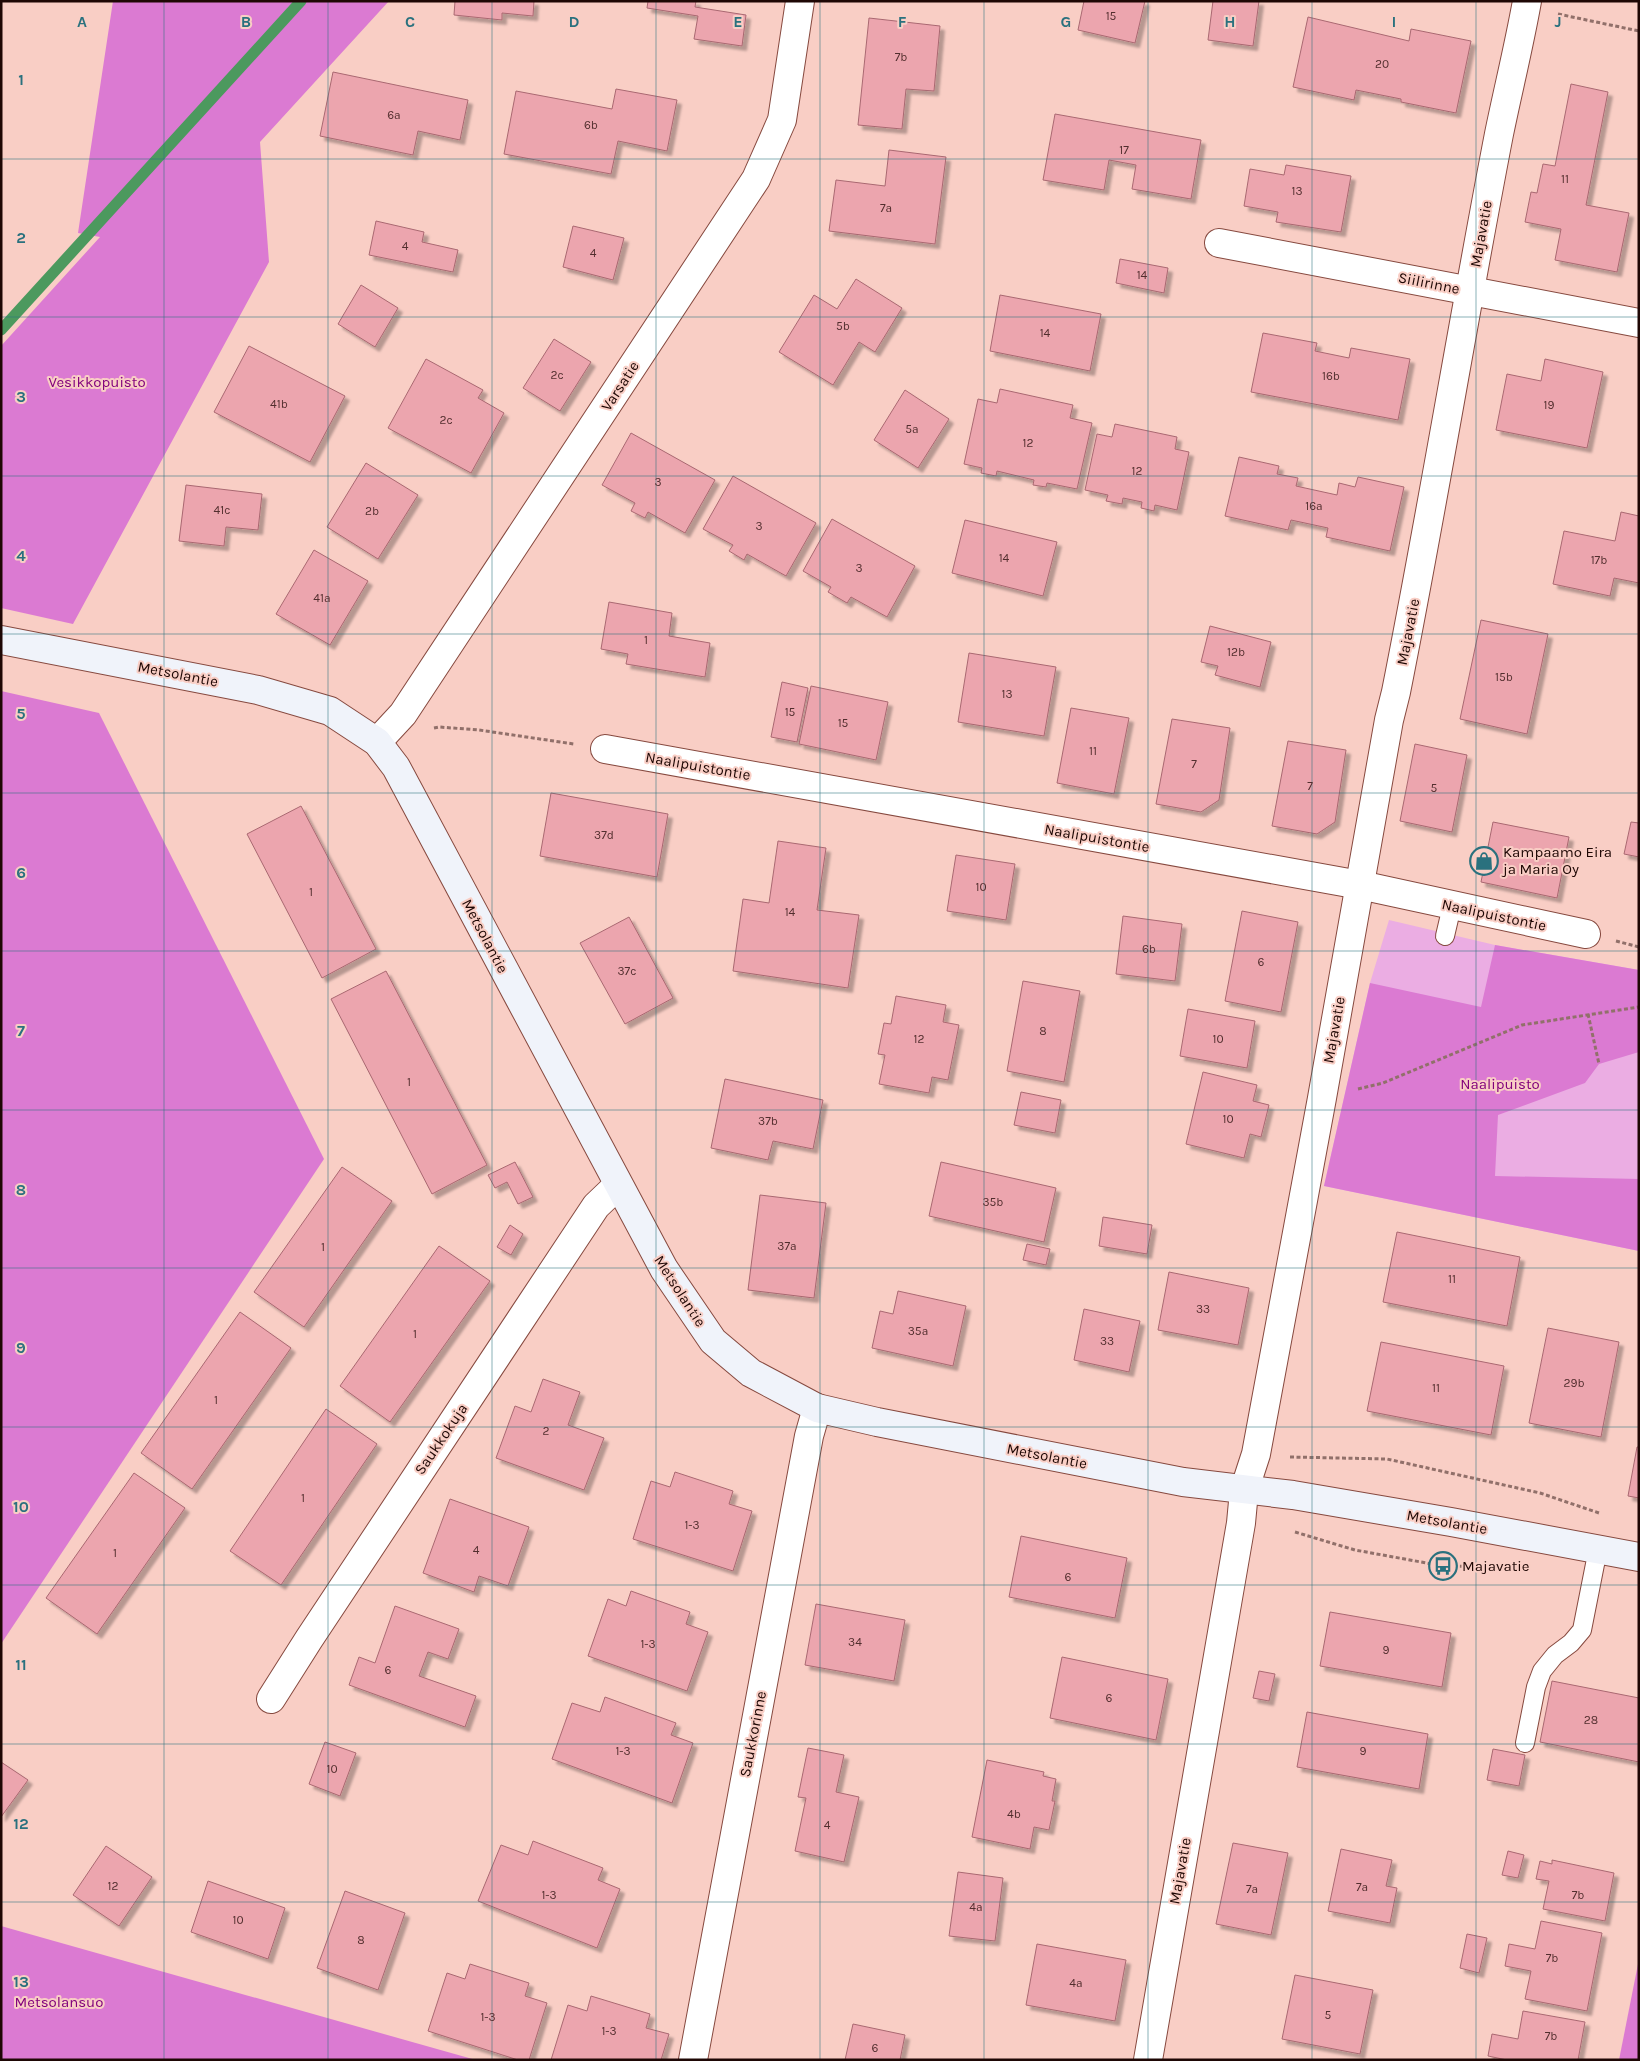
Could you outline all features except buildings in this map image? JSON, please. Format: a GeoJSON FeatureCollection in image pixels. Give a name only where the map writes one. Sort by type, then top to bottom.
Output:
{"type":"FeatureCollection","features":[{"type":"Feature","properties":{"kind":"street","name":"Varsatie"},"geometry":{"type":"LineString","coordinates":[[377,742],[403,714],[756,179],[782,120],[800,1]]}},
{"type":"Feature","properties":{"kind":"street","name":"Majavatie"},"geometry":{"type":"LineString","coordinates":[[1148,2060],[1241,1523],[1244,1491],[1256,1454],[1389,720],[1434,500],[1499,134],[1526,4]]}},
{"type":"Feature","properties":{"kind":"street","name":"Siilirinne"},"geometry":{"type":"LineString","coordinates":[[1219,243],[1639,323]]}},
{"type":"Feature","properties":{"kind":"street","name":"Metsolantie"},"geometry":{"type":"LineString","coordinates":[[1,640],[258,690],[330,711],[377,742],[396,768],[664,1270],[713,1341],[751,1373],[817,1408],[876,1422],[1183,1482],[1320,1500],[1639,1557]]}},
{"type":"Feature","properties":{"kind":"street","name":"Naalipuistontie"},"geometry":{"type":"LineString","coordinates":[[605,749],[1360,885],[1586,934]]}},
{"type":"Feature","properties":{"kind":"street","name":"Saukkokuja"},"geometry":{"type":"LineString","coordinates":[[271,1699],[314,1630],[596,1206],[618,1186]]}},
{"type":"Feature","properties":{"kind":"street","name":"Saukkorinne"},"geometry":{"type":"LineString","coordinates":[[693,2060],[809,1436],[817,1408]]}},
{"type":"Feature","properties":{"kind":"lane"},"geometry":{"type":"LineString","coordinates":[[1445,936],[1452,906]]}},
{"type":"Feature","properties":{"kind":"lane"},"geometry":{"type":"LineString","coordinates":[[1525,1743],[1536,1687],[1542,1671],[1555,1654],[1570,1643],[1582,1630],[1598,1549]]}},
{"type":"Feature","properties":{"kind":"path"},"geometry":{"type":"LineString","coordinates":[[1526,4],[1639,31]]}},
{"type":"Feature","properties":{"kind":"path"},"geometry":{"type":"LineString","coordinates":[[403,714],[424,731],[439,727],[479,730],[605,749]]}},
{"type":"Feature","properties":{"kind":"path"},"geometry":{"type":"LineString","coordinates":[[1322,1098],[1383,1083],[1522,1025],[1639,1007]]}},
{"type":"Feature","properties":{"kind":"path"},"geometry":{"type":"LineString","coordinates":[[1588,1014],[1599,1064]]}},
{"type":"Feature","properties":{"kind":"path"},"geometry":{"type":"LineString","coordinates":[[1256,1454],[1300,1458],[1387,1459],[1540,1494],[1601,1514]]}},
{"type":"Feature","properties":{"kind":"path"},"geometry":{"type":"LineString","coordinates":[[1241,1523],[1269,1531],[1287,1529],[1355,1550],[1443,1566],[1508,1568]]}},
{"type":"Feature","properties":{"kind":"green space","name":"Vesikkopuisto"},"geometry":{"type":"Polygon","coordinates":[[[113,1],[389,1],[260,142],[269,262],[73,624],[1,608],[1,346],[100,237],[78,233],[113,1]]]}},
{"type":"Feature","properties":{"kind":"green space"},"geometry":{"type":"Polygon","coordinates":[[[1,691],[99,713],[324,1159],[1,1644],[1,691]]]}},
{"type":"Feature","properties":{"kind":"green space","name":"Naalipuisto"},"geometry":{"type":"Polygon","coordinates":[[[1389,920],[1495,945],[1639,970],[1639,1251],[1324,1186],[1370,983],[1389,920]]]}},
{"type":"Feature","properties":{"kind":"green space","name":"Naalipuisto"},"geometry":{"type":"Polygon","coordinates":[[[1495,945],[1639,970],[1639,1052],[1599,1064],[1585,1083],[1498,1115],[1495,1176],[1639,1179],[1639,1251],[1324,1186],[1370,983],[1481,1007],[1495,945]]]}},
{"type":"Feature","properties":{"kind":"green space","name":"Metsolansuo"},"geometry":{"type":"Polygon","coordinates":[[[1,1926],[476,2060],[1,2060],[1,1926]]]}},
{"type":"Feature","properties":{"kind":"green space"},"geometry":{"type":"Polygon","coordinates":[[[1639,1959],[1639,2060],[1619,2060],[1639,1959]]]}},
{"type":"Feature","properties":{"kind":"waterway"},"geometry":{"type":"LineString","coordinates":[[1,330],[301,1]]}},
{"type":"Feature","properties":{"kind":"place","name":"Kampaamo Eira ja Maria Oy"},"geometry":{"type":"Point","coordinates":[1484,861]}},
{"type":"Feature","properties":{"kind":"place","name":"Majavatie"},"geometry":{"type":"Point","coordinates":[1443,1566]}}]}
